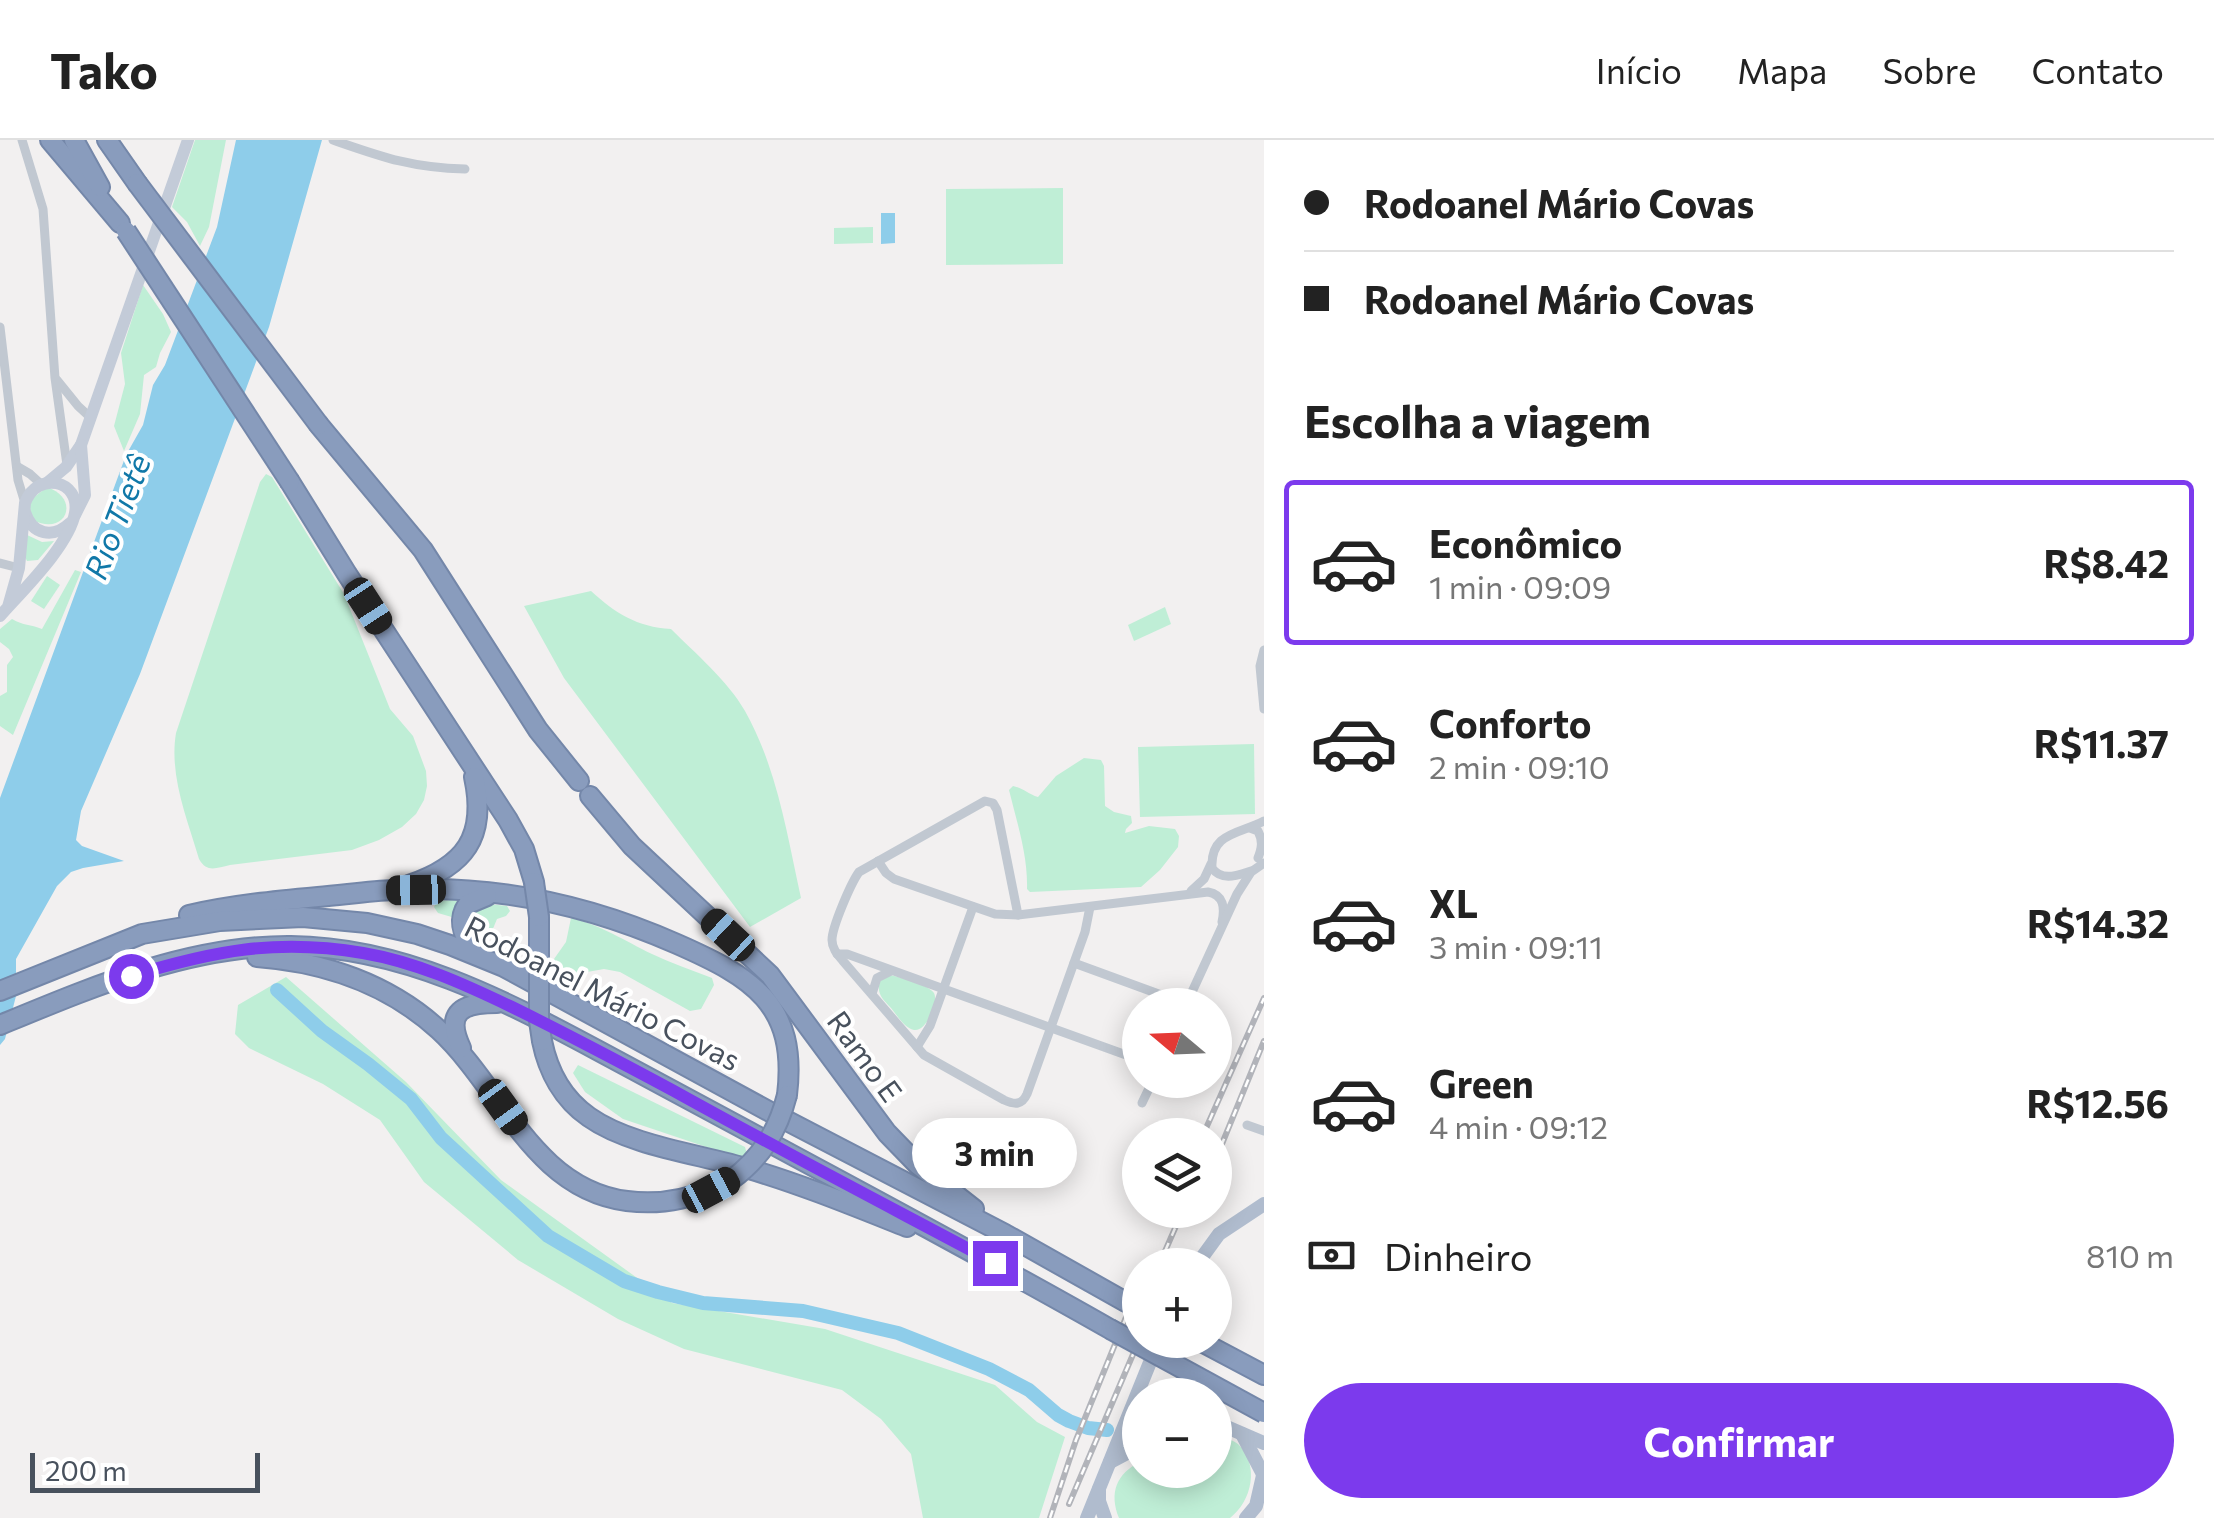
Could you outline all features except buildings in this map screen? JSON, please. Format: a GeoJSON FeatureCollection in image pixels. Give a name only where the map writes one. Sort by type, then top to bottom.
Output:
{"type":"FeatureCollection","features":[{"type":"Feature","properties":{"kind":"highway"},"geometry":{"type":"LineString","coordinates":[[50,140],[123,227]]}},
{"type":"Feature","properties":{"kind":"highway"},"geometry":{"type":"LineString","coordinates":[[74,140],[123,227],[516,833],[534,882],[539,916],[542,1041],[550,1069],[564,1094],[585,1115],[610,1130],[810,1188],[995,1263]]}},
{"type":"Feature","properties":{"kind":"highway","name":"Ramo E"},"geometry":{"type":"LineString","coordinates":[[111,148],[319,425],[422,550],[538,730],[584,788],[632,846],[777,983],[894,1141],[1005,1234]]}},
{"type":"Feature","properties":{"kind":"highway"},"geometry":{"type":"LineString","coordinates":[[394,890],[443,872],[465,851],[477,821],[472,766]]}},
{"type":"Feature","properties":{"kind":"highway"},"geometry":{"type":"LineString","coordinates":[[176,924],[244,904],[394,890],[495,894],[568,906],[635,927],[746,979],[768,1001],[783,1030],[789,1062],[783,1112],[768,1144],[745,1170],[696,1196],[667,1202],[623,1200],[594,1193],[567,1179],[545,1160],[466,1057],[411,1008],[355,978],[325,968],[214,953]]}},
{"type":"Feature","properties":{"kind":"highway"},"geometry":{"type":"LineString","coordinates":[[478,956],[464,936],[463,910],[475,900],[495,894]]}},
{"type":"Feature","properties":{"kind":"highway","name":"Rodoanel Mário Covas"},"geometry":{"type":"LineString","coordinates":[[0,991],[176,924],[270,917],[367,924],[417,934],[478,956],[562,997],[772,1114],[1005,1234],[1122,1299]]}},
{"type":"Feature","properties":{"kind":"highway","name":"Rodoanel Mário Covas"},"geometry":{"type":"LineString","coordinates":[[0,1025],[131,976],[214,953],[292,946],[364,953],[410,964],[456,980],[558,1029],[995,1263],[1264,1413]]}},
{"type":"Feature","properties":{"kind":"highway"},"geometry":{"type":"LineString","coordinates":[[466,1057],[455,1032],[458,1012],[468,1005],[504,1003]]}},
{"type":"Feature","properties":{"kind":"highway"},"geometry":{"type":"LineString","coordinates":[[1232,1358],[1264,1375]]}},
{"type":"Feature","properties":{"kind":"main road"},"geometry":{"type":"LineString","coordinates":[[4,612],[19,568],[25,507],[34,488],[45,483],[81,446],[188,140]]}},
{"type":"Feature","properties":{"kind":"main road"},"geometry":{"type":"LineString","coordinates":[[4,612],[27,589],[64,539],[85,495],[81,446]]}},
{"type":"Feature","properties":{"kind":"main road"},"geometry":{"type":"LineString","coordinates":[[25,507],[28,520],[40,532],[58,532],[73,518],[76,507],[70,492],[56,483],[45,483]]}},
{"type":"Feature","properties":{"kind":"main road"},"geometry":{"type":"LineString","coordinates":[[19,568],[40,569]]}},
{"type":"Feature","properties":{"kind":"main road"},"geometry":{"type":"LineString","coordinates":[[1208,1248],[1218,1234],[1264,1204]]}},
{"type":"Feature","properties":{"kind":"main road"},"geometry":{"type":"LineString","coordinates":[[1087,1518],[1152,1358]]}},
{"type":"Feature","properties":{"kind":"main road"},"geometry":{"type":"LineString","coordinates":[[1232,1430],[1264,1444]]}},
{"type":"Feature","properties":{"kind":"main road"},"geometry":{"type":"LineString","coordinates":[[1242,1434],[1264,1474],[1256,1506]]}},
{"type":"Feature","properties":{"kind":"main road"},"geometry":{"type":"LineString","coordinates":[[1110,1462],[1122,1456]]}},
{"type":"Feature","properties":{"kind":"main road"},"geometry":{"type":"LineString","coordinates":[[1099,1489],[1105,1518]]}},
{"type":"Feature","properties":{"kind":"street"},"geometry":{"type":"LineString","coordinates":[[22,140],[43,209],[55,378],[66,464]]}},
{"type":"Feature","properties":{"kind":"street"},"geometry":{"type":"LineString","coordinates":[[333,140],[392,161],[465,169]]}},
{"type":"Feature","properties":{"kind":"street"},"geometry":{"type":"LineString","coordinates":[[0,327],[18,480],[25,507]]}},
{"type":"Feature","properties":{"kind":"street"},"geometry":{"type":"LineString","coordinates":[[55,378],[91,418]]}},
{"type":"Feature","properties":{"kind":"street"},"geometry":{"type":"LineString","coordinates":[[62,432],[81,446]]}},
{"type":"Feature","properties":{"kind":"street"},"geometry":{"type":"LineString","coordinates":[[18,467],[45,483]]}},
{"type":"Feature","properties":{"kind":"street"},"geometry":{"type":"LineString","coordinates":[[0,563],[19,568]]}},
{"type":"Feature","properties":{"kind":"street"},"geometry":{"type":"LineString","coordinates":[[1264,650],[1260,666],[1264,709]]}},
{"type":"Feature","properties":{"kind":"street"},"geometry":{"type":"LineString","coordinates":[[1018,915],[997,810],[992,802],[980,804],[859,872],[832,939],[837,954],[924,1055],[1016,1104],[1028,1094],[1090,918],[1090,906]]}},
{"type":"Feature","properties":{"kind":"street"},"geometry":{"type":"LineString","coordinates":[[1257,831],[1264,820]]}},
{"type":"Feature","properties":{"kind":"street"},"geometry":{"type":"LineString","coordinates":[[1193,988],[1222,922],[1258,861],[1262,843],[1257,831]]}},
{"type":"Feature","properties":{"kind":"street"},"geometry":{"type":"LineString","coordinates":[[1189,893],[1204,879],[1224,838],[1235,832],[1257,831]]}},
{"type":"Feature","properties":{"kind":"street"},"geometry":{"type":"LineString","coordinates":[[878,861],[894,879],[995,914],[1018,915],[1208,892],[1218,896],[1224,908],[1222,922]]}},
{"type":"Feature","properties":{"kind":"street"},"geometry":{"type":"LineString","coordinates":[[1211,862],[1220,876],[1239,874],[1258,861]]}},
{"type":"Feature","properties":{"kind":"street"},"geometry":{"type":"LineString","coordinates":[[917,1048],[929,1028],[973,908]]}},
{"type":"Feature","properties":{"kind":"street"},"geometry":{"type":"LineString","coordinates":[[837,954],[847,954],[1122,1054]]}},
{"type":"Feature","properties":{"kind":"street"},"geometry":{"type":"LineString","coordinates":[[1074,963],[1142,988]]}},
{"type":"Feature","properties":{"kind":"street"},"geometry":{"type":"LineString","coordinates":[[872,994],[877,978],[891,971]]}},
{"type":"Feature","properties":{"kind":"street"},"geometry":{"type":"LineString","coordinates":[[1142,1103],[1144,1098]]}},
{"type":"Feature","properties":{"kind":"street"},"geometry":{"type":"LineString","coordinates":[[1248,1125],[1264,1131]]}},
{"type":"Feature","properties":{"kind":"green space"},"geometry":{"type":"Polygon","coordinates":[[[195,140],[226,140],[209,227],[200,246],[187,222],[172,207],[195,140]]]}},
{"type":"Feature","properties":{"kind":"green space"},"geometry":{"type":"Polygon","coordinates":[[[1063,188],[1063,264],[946,265],[946,189],[1063,188]]]}},
{"type":"Feature","properties":{"kind":"green space"},"geometry":{"type":"Polygon","coordinates":[[[873,227],[873,243],[834,244],[834,228],[873,227]]]}},
{"type":"Feature","properties":{"kind":"green space"},"geometry":{"type":"Polygon","coordinates":[[[143,285],[171,332],[156,367],[144,375],[140,414],[124,451],[114,426],[125,384],[121,353],[143,285]]]}},
{"type":"Feature","properties":{"kind":"green space"},"geometry":{"type":"Polygon","coordinates":[[[266,474],[272,477],[344,594],[390,709],[413,736],[426,771],[427,786],[416,814],[379,840],[352,850],[212,868],[199,859],[180,797],[176,733],[260,482],[266,474]]]}},
{"type":"Feature","properties":{"kind":"green space"},"geometry":{"type":"Polygon","coordinates":[[[47,487],[58,493],[66,507],[61,520],[54,524],[33,520],[28,502],[47,487]]]}},
{"type":"Feature","properties":{"kind":"green space"},"geometry":{"type":"Polygon","coordinates":[[[25,534],[42,542],[54,541],[38,560],[27,561],[23,553],[25,534]]]}},
{"type":"Feature","properties":{"kind":"green space"},"geometry":{"type":"Polygon","coordinates":[[[75,570],[81,572],[13,735],[0,726],[0,696],[7,692],[7,665],[13,657],[0,642],[0,629],[12,619],[42,629],[75,570]]]}},
{"type":"Feature","properties":{"kind":"green space"},"geometry":{"type":"Polygon","coordinates":[[[47,576],[60,585],[44,609],[31,601],[47,576]]]}},
{"type":"Feature","properties":{"kind":"green space"},"geometry":{"type":"Polygon","coordinates":[[[591,591],[627,618],[671,629],[738,700],[773,778],[801,898],[750,927],[564,678],[524,606],[591,591]]]}},
{"type":"Feature","properties":{"kind":"green space"},"geometry":{"type":"Polygon","coordinates":[[[1165,607],[1171,624],[1134,641],[1128,625],[1165,607]]]}},
{"type":"Feature","properties":{"kind":"green space"},"geometry":{"type":"Polygon","coordinates":[[[1254,744],[1255,814],[1140,817],[1138,747],[1254,744]]]}},
{"type":"Feature","properties":{"kind":"green space"},"geometry":{"type":"Polygon","coordinates":[[[1084,758],[1101,760],[1105,806],[1131,816],[1132,823],[1125,833],[1149,826],[1175,829],[1178,847],[1141,887],[1030,892],[1009,790],[1013,786],[1038,797],[1056,776],[1084,758]]]}},
{"type":"Feature","properties":{"kind":"green space"},"geometry":{"type":"Polygon","coordinates":[[[437,901],[507,906],[510,911],[497,919],[492,931],[473,933],[434,907],[437,901]]]}},
{"type":"Feature","properties":{"kind":"green space"},"geometry":{"type":"Polygon","coordinates":[[[571,918],[712,978],[714,985],[701,1009],[690,1011],[620,972],[604,969],[559,977],[552,967],[566,942],[571,918]]]}},
{"type":"Feature","properties":{"kind":"green space"},"geometry":{"type":"Polygon","coordinates":[[[890,975],[920,984],[934,993],[930,1016],[919,1029],[904,1024],[881,996],[880,981],[890,975]]]}},
{"type":"Feature","properties":{"kind":"green space"},"geometry":{"type":"Polygon","coordinates":[[[286,977],[406,1082],[501,1180],[672,1303],[825,1329],[995,1385],[1037,1422],[1065,1437],[1039,1518],[923,1518],[911,1454],[881,1419],[842,1390],[684,1349],[618,1319],[518,1260],[424,1182],[380,1120],[323,1084],[249,1048],[235,1034],[238,1005],[286,977]]]}},
{"type":"Feature","properties":{"kind":"green space"},"geometry":{"type":"Polygon","coordinates":[[[578,1065],[745,1147],[747,1154],[742,1159],[623,1119],[585,1092],[573,1073],[578,1065]]]}},
{"type":"Feature","properties":{"kind":"green space"},"geometry":{"type":"Polygon","coordinates":[[[1232,1440],[1245,1453],[1251,1472],[1244,1502],[1230,1518],[1119,1518],[1115,1492],[1122,1476],[1122,1488],[1232,1488],[1232,1440]]]}},
{"type":"Feature","properties":{"kind":"water","name":"Rio Tietê"},"geometry":{"type":"Polygon","coordinates":[[[236,140],[322,140],[269,327],[140,674],[81,811],[76,840],[82,846],[124,861],[71,872],[57,886],[16,959],[16,996],[0,1045],[0,798],[126,455],[143,425],[153,385],[165,365],[217,227],[236,140]]]}},
{"type":"Feature","properties":{"kind":"water"},"geometry":{"type":"Polygon","coordinates":[[[881,213],[895,213],[895,243],[881,244],[881,213]]]}},
{"type":"Feature","properties":{"kind":"waterway"},"geometry":{"type":"LineString","coordinates":[[277,990],[322,1031],[411,1099],[441,1138],[548,1236],[624,1281],[703,1303],[803,1311],[898,1333],[989,1369],[1029,1390],[1069,1421],[1107,1430]]}},
{"type":"Feature","properties":{"kind":"railway"},"geometry":{"type":"LineString","coordinates":[[1211,1118],[1264,998]]}},
{"type":"Feature","properties":{"kind":"railway"},"geometry":{"type":"LineString","coordinates":[[1232,1119],[1264,1041]]}},
{"type":"Feature","properties":{"kind":"railway"},"geometry":{"type":"LineString","coordinates":[[1166,1248],[1175,1228]]}},
{"type":"Feature","properties":{"kind":"railway"},"geometry":{"type":"LineString","coordinates":[[1050,1518],[1076,1440],[1122,1327]]}},
{"type":"Feature","properties":{"kind":"railway"},"geometry":{"type":"LineString","coordinates":[[1069,1504],[1131,1358]]}},
{"type":"Feature","properties":{"kind":"route"},"geometry":{"type":"LineString","coordinates":[[131,976],[214,953],[292,946],[364,953],[410,964],[456,980],[558,1029],[995,1263]]}}]}
